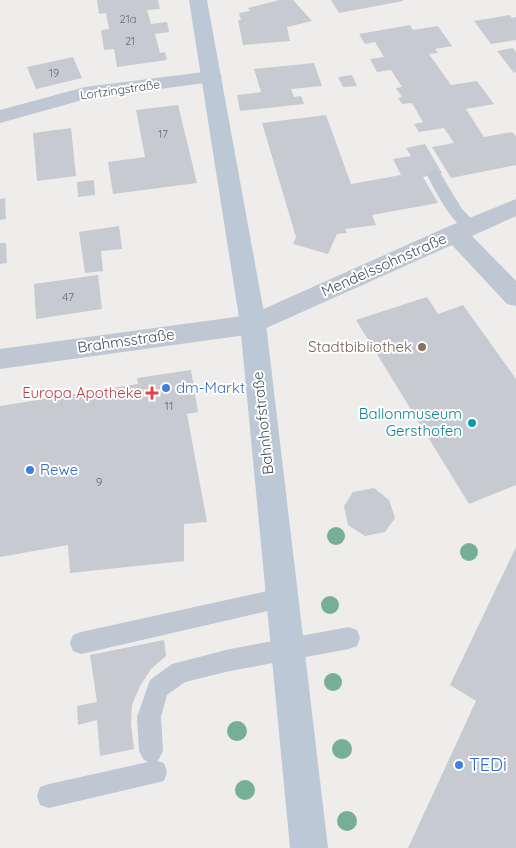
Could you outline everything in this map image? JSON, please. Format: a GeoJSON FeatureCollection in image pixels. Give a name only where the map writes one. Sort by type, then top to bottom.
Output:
{"type":"FeatureCollection","features":[{"type":"Feature","properties":{"kind":"main road","name":"Bahnhofstraße"},"geometry":{"type":"LineString","coordinates":[[200,0],[253,324],[286,649],[309,848]]}},
{"type":"Feature","properties":{"kind":"street","name":"Lortzingstraße"},"geometry":{"type":"LineString","coordinates":[[0,117],[85,93],[212,77]]}},
{"type":"Feature","properties":{"kind":"street","name":"Mendelssohnstraße"},"geometry":{"type":"LineString","coordinates":[[253,324],[516,207]]}},
{"type":"Feature","properties":{"kind":"street"},"geometry":{"type":"LineString","coordinates":[[463,230],[516,296]]}},
{"type":"Feature","properties":{"kind":"street","name":"Brahmsstraße"},"geometry":{"type":"LineString","coordinates":[[0,359],[253,324]]}},
{"type":"Feature","properties":{"kind":"lane"},"geometry":{"type":"LineString","coordinates":[[434,175],[457,213],[463,230]]}},
{"type":"Feature","properties":{"kind":"lane"},"geometry":{"type":"LineString","coordinates":[[82,643],[281,598]]}},
{"type":"Feature","properties":{"kind":"lane"},"geometry":{"type":"LineString","coordinates":[[49,796],[153,761],[149,717],[158,688],[180,672],[286,649],[349,638]]}},
{"type":"Feature","properties":{"kind":"building"},"geometry":{"type":"Polygon","coordinates":[[[97,0],[158,0],[160,9],[147,10],[151,24],[167,22],[169,32],[155,34],[160,53],[165,52],[167,60],[117,67],[114,49],[104,50],[101,30],[109,29],[106,13],[99,14],[97,0]]]}},
{"type":"Feature","properties":{"kind":"building"},"geometry":{"type":"Polygon","coordinates":[[[279,0],[293,0],[312,21],[287,27],[290,41],[243,45],[238,20],[241,20],[239,13],[250,11],[248,8],[279,0]]]}},
{"type":"Feature","properties":{"kind":"building"},"geometry":{"type":"Polygon","coordinates":[[[331,0],[403,0],[403,1],[339,13],[331,0]]]}},
{"type":"Feature","properties":{"kind":"building"},"geometry":{"type":"Polygon","coordinates":[[[510,15],[512,18],[516,17],[516,40],[491,44],[474,21],[510,15]]]}},
{"type":"Feature","properties":{"kind":"building"},"geometry":{"type":"Polygon","coordinates":[[[410,25],[413,30],[438,26],[452,46],[435,49],[438,53],[429,54],[451,85],[477,81],[494,104],[466,109],[484,137],[512,132],[516,136],[516,165],[451,178],[432,147],[454,143],[444,128],[419,132],[414,124],[423,122],[412,103],[402,104],[398,98],[402,97],[396,88],[402,87],[391,70],[377,72],[370,59],[384,57],[375,42],[365,44],[359,34],[410,25]]]}},
{"type":"Feature","properties":{"kind":"building"},"geometry":{"type":"Polygon","coordinates":[[[513,48],[516,52],[516,72],[514,73],[497,51],[513,48]]]}},
{"type":"Feature","properties":{"kind":"building"},"geometry":{"type":"Polygon","coordinates":[[[73,57],[82,78],[36,89],[27,67],[73,57]]]}},
{"type":"Feature","properties":{"kind":"building"},"geometry":{"type":"Polygon","coordinates":[[[314,63],[322,86],[291,89],[294,97],[301,96],[304,104],[240,111],[237,95],[261,92],[254,69],[314,63]]]}},
{"type":"Feature","properties":{"kind":"building"},"geometry":{"type":"Polygon","coordinates":[[[352,75],[357,86],[343,87],[338,77],[352,75]]]}},
{"type":"Feature","properties":{"kind":"building"},"geometry":{"type":"Polygon","coordinates":[[[178,105],[197,183],[113,194],[108,162],[145,157],[136,110],[178,105]]]}},
{"type":"Feature","properties":{"kind":"building"},"geometry":{"type":"Polygon","coordinates":[[[326,115],[351,184],[401,175],[393,159],[411,156],[406,148],[425,144],[442,173],[423,177],[438,203],[372,215],[376,225],[345,229],[347,233],[337,234],[328,254],[293,244],[296,237],[262,123],[326,115]]]}},
{"type":"Feature","properties":{"kind":"building"},"geometry":{"type":"Polygon","coordinates":[[[71,128],[76,176],[37,181],[33,133],[71,128]]]}},
{"type":"Feature","properties":{"kind":"building"},"geometry":{"type":"Polygon","coordinates":[[[94,180],[95,195],[78,197],[77,182],[94,180]]]}},
{"type":"Feature","properties":{"kind":"building"},"geometry":{"type":"Polygon","coordinates":[[[5,198],[6,219],[0,220],[0,199],[5,198]]]}},
{"type":"Feature","properties":{"kind":"building"},"geometry":{"type":"Polygon","coordinates":[[[119,226],[122,249],[101,251],[103,271],[85,273],[79,232],[119,226]]]}},
{"type":"Feature","properties":{"kind":"building"},"geometry":{"type":"Polygon","coordinates":[[[0,243],[6,243],[7,263],[0,264],[0,243]]]}},
{"type":"Feature","properties":{"kind":"building"},"geometry":{"type":"Polygon","coordinates":[[[98,275],[102,309],[36,319],[34,284],[98,275]]]}},
{"type":"Feature","properties":{"kind":"building"},"geometry":{"type":"Polygon","coordinates":[[[427,297],[438,314],[463,305],[516,379],[516,485],[469,504],[356,320],[427,297]]]}},
{"type":"Feature","properties":{"kind":"building"},"geometry":{"type":"Polygon","coordinates":[[[191,370],[198,412],[187,414],[207,522],[184,524],[184,561],[70,573],[68,545],[0,557],[0,406],[138,384],[137,378],[191,370]]]}},
{"type":"Feature","properties":{"kind":"building"},"geometry":{"type":"Polygon","coordinates":[[[374,488],[389,500],[395,518],[385,532],[365,536],[348,525],[344,506],[353,492],[374,488]]]}},
{"type":"Feature","properties":{"kind":"building"},"geometry":{"type":"Polygon","coordinates":[[[516,547],[516,848],[408,848],[476,701],[450,685],[516,547]]]}},
{"type":"Feature","properties":{"kind":"building"},"geometry":{"type":"Polygon","coordinates":[[[164,640],[166,656],[151,669],[140,686],[132,705],[131,724],[134,749],[100,756],[97,720],[78,725],[77,706],[97,702],[90,655],[164,640]]]}},
{"type":"Feature","properties":{"kind":"place","name":"Stadtbibliothek"},"geometry":{"type":"Point","coordinates":[422,347]}},
{"type":"Feature","properties":{"kind":"place","name":"dm-Markt"},"geometry":{"type":"Point","coordinates":[166,388]}},
{"type":"Feature","properties":{"kind":"place","name":"Europa Apotheke"},"geometry":{"type":"Point","coordinates":[152,393]}},
{"type":"Feature","properties":{"kind":"place","name":"Ballonmuseum Gersthofen"},"geometry":{"type":"Point","coordinates":[472,423]}},
{"type":"Feature","properties":{"kind":"place","name":"Rewe"},"geometry":{"type":"Point","coordinates":[30,470]}},
{"type":"Feature","properties":{"kind":"place","name":"TEDi"},"geometry":{"type":"Point","coordinates":[459,765]}}]}
